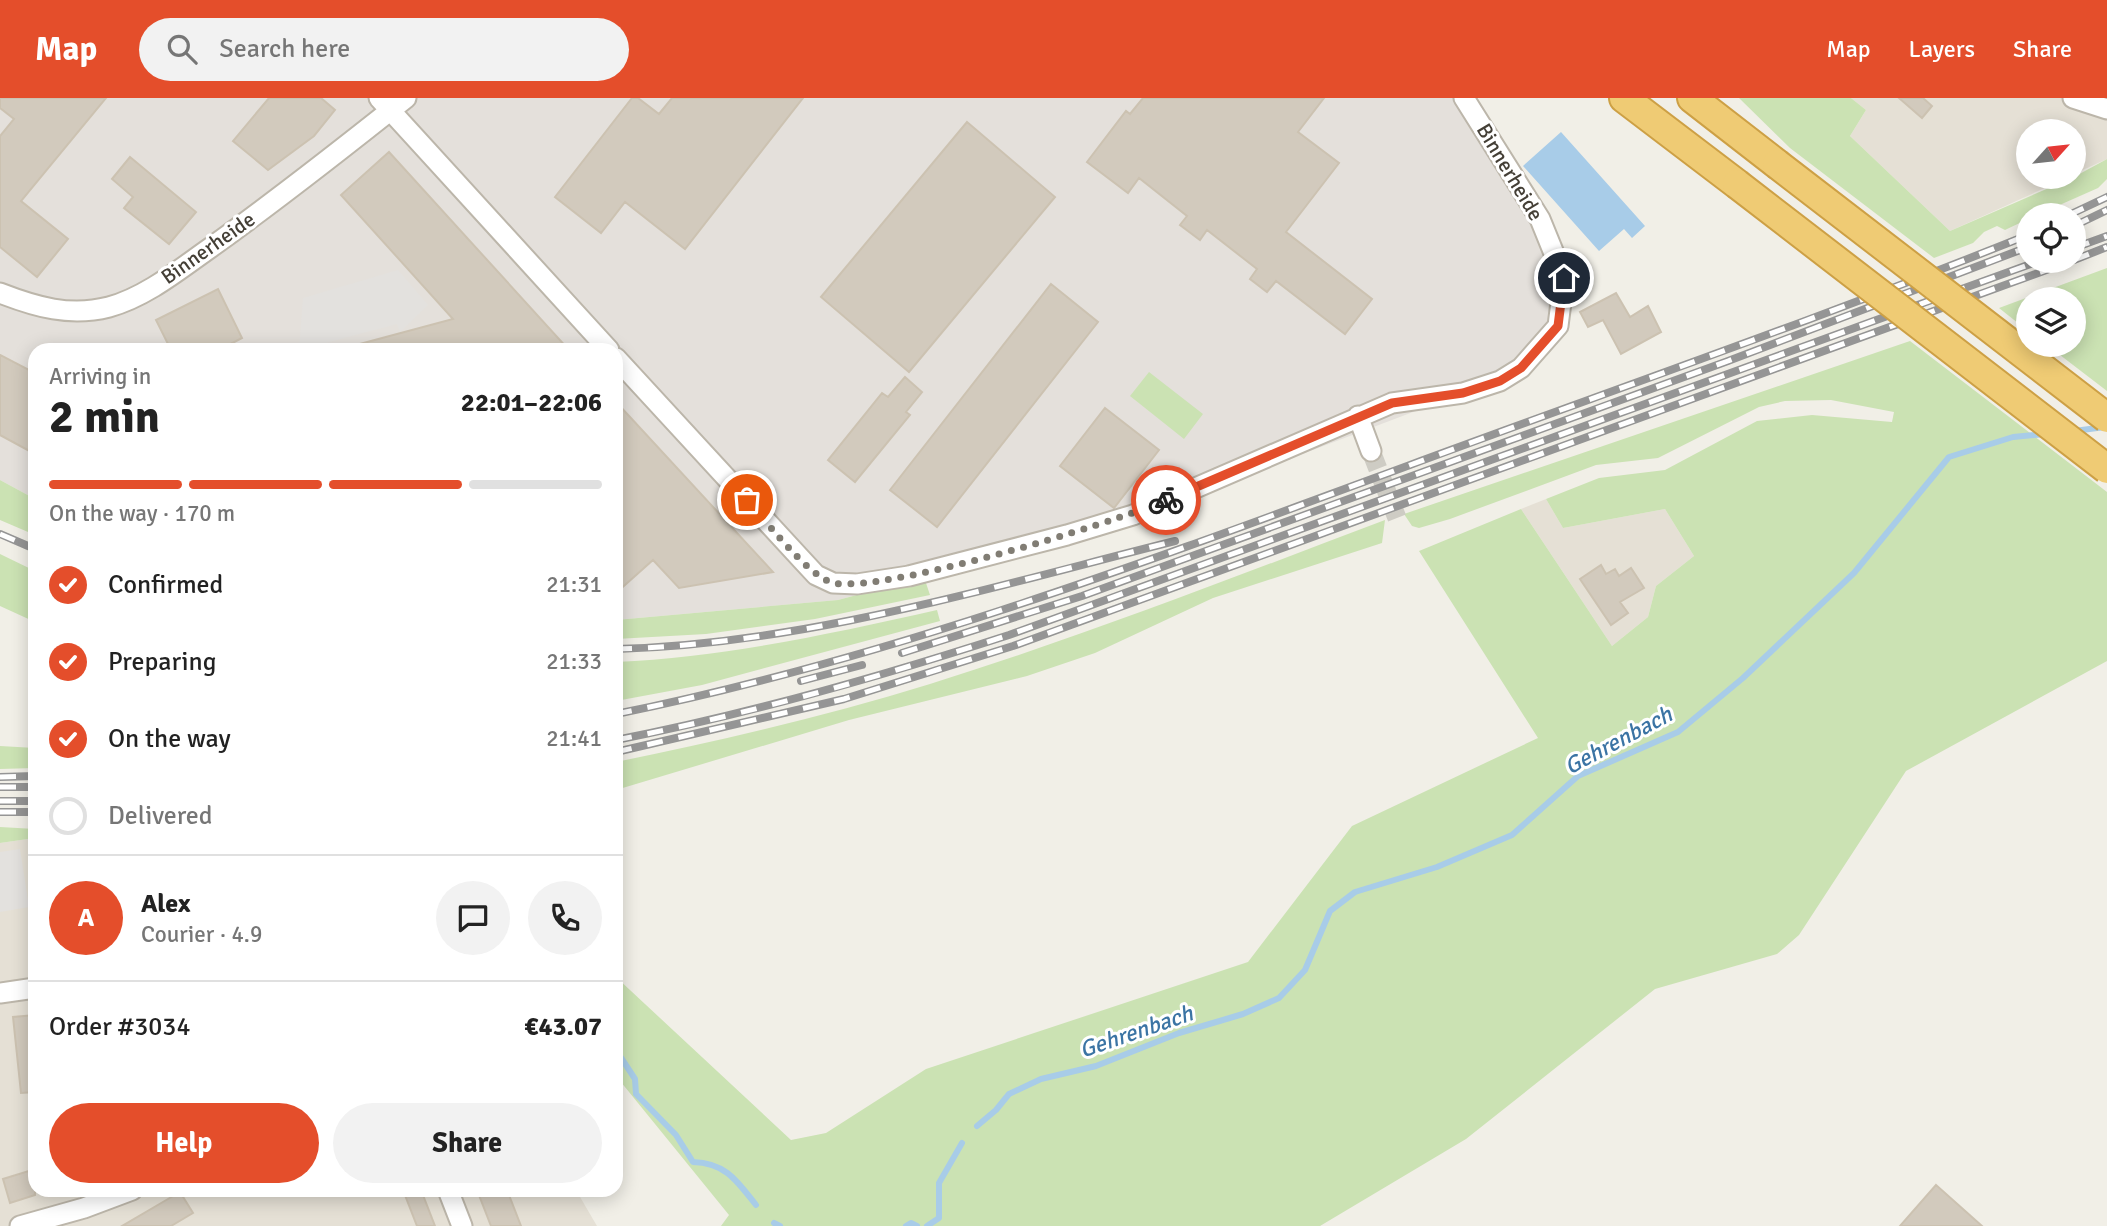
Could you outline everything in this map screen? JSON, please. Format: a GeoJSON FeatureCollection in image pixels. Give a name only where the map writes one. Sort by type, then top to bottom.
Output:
{"type":"FeatureCollection","features":[{"type":"Feature","properties":{"kind":"highway"},"geometry":{"type":"LineString","coordinates":[[1624,98],[2107,469]]}},
{"type":"Feature","properties":{"kind":"highway"},"geometry":{"type":"LineString","coordinates":[[1692,98],[2107,418]]}},
{"type":"Feature","properties":{"kind":"street","name":"Binnerheide"},"geometry":{"type":"LineString","coordinates":[[0,293],[33,306],[75,313],[110,307],[149,289],[271,204],[384,105],[406,98]]}},
{"type":"Feature","properties":{"kind":"street","name":"Binnerheide"},"geometry":{"type":"LineString","coordinates":[[623,366],[816,575],[833,583],[857,584],[909,576],[1133,514],[1392,403],[1463,393],[1500,381],[1521,368],[1558,326],[1564,278],[1550,243],[1540,219],[1464,98]]}},
{"type":"Feature","properties":{"kind":"street"},"geometry":{"type":"LineString","coordinates":[[2073,98],[2107,109]]}},
{"type":"Feature","properties":{"kind":"street"},"geometry":{"type":"LineString","coordinates":[[384,105],[603,343]]}},
{"type":"Feature","properties":{"kind":"street"},"geometry":{"type":"LineString","coordinates":[[1358,416],[1371,451]]}},
{"type":"Feature","properties":{"kind":"street"},"geometry":{"type":"LineString","coordinates":[[0,993],[28,989]]}},
{"type":"Feature","properties":{"kind":"street"},"geometry":{"type":"LineString","coordinates":[[20,1226],[113,1197]]}},
{"type":"Feature","properties":{"kind":"street"},"geometry":{"type":"LineString","coordinates":[[451,1197],[462,1226]]}},
{"type":"Feature","properties":{"kind":"shaded area"},"geometry":{"type":"Polygon","coordinates":[[[0,98],[1465,98],[1485,123],[1573,304],[1508,376],[1115,525],[838,600],[623,619],[623,343],[28,343],[28,495],[0,480],[0,98]]]}},
{"type":"Feature","properties":{"kind":"shaded area"},"geometry":{"type":"Polygon","coordinates":[[[1851,98],[2107,98],[2107,159],[2086,169],[2086,119],[2016,119],[2016,189],[2043,189],[1950,231],[1850,136],[1866,110],[1851,98]]]}},
{"type":"Feature","properties":{"kind":"shaded area"},"geometry":{"type":"Polygon","coordinates":[[[398,270],[428,305],[400,332],[397,324],[325,343],[300,343],[303,298],[398,270]]]}},
{"type":"Feature","properties":{"kind":"shaded area"},"geometry":{"type":"Polygon","coordinates":[[[1546,499],[1563,528],[1665,509],[1694,556],[1656,586],[1648,617],[1612,646],[1521,509],[1546,499]]]}},
{"type":"Feature","properties":{"kind":"shaded area"},"geometry":{"type":"Polygon","coordinates":[[[28,839],[28,1197],[580,1197],[597,1226],[0,1226],[0,843],[28,839]]]}},
{"type":"Feature","properties":{"kind":"shaded area"},"geometry":{"type":"Polygon","coordinates":[[[20,849],[28,907],[0,912],[0,852],[20,849]]]}},
{"type":"Feature","properties":{"kind":"green space"},"geometry":{"type":"Polygon","coordinates":[[[1739,98],[1851,98],[1866,110],[1850,136],[1950,231],[2046,189],[2086,189],[2086,170],[2107,159],[2107,179],[2098,188],[2064,203],[2016,203],[2016,225],[2005,230],[1997,226],[1984,232],[1973,243],[1934,258],[1790,148],[1739,98]]]}},
{"type":"Feature","properties":{"kind":"green space"},"geometry":{"type":"Polygon","coordinates":[[[2107,268],[2107,391],[2063,357],[2086,357],[2086,287],[2056,287],[2107,268]]]}},
{"type":"Feature","properties":{"kind":"green space"},"geometry":{"type":"Polygon","coordinates":[[[2016,302],[2016,321],[1999,308],[2016,302]]]}},
{"type":"Feature","properties":{"kind":"green space"},"geometry":{"type":"Polygon","coordinates":[[[1910,341],[2107,492],[2107,661],[1906,771],[1799,935],[1777,954],[1655,989],[1466,1139],[1320,1226],[721,1226],[729,1215],[623,1085],[623,984],[791,1140],[826,1133],[926,1069],[1248,962],[1352,826],[1538,738],[1419,551],[1521,509],[1612,646],[1648,617],[1656,586],[1694,556],[1665,509],[1563,528],[1546,499],[1599,478],[1665,470],[1757,421],[1812,415],[1892,422],[1894,412],[1831,400],[1785,401],[1759,407],[1658,458],[1596,465],[1419,528],[1412,526],[1404,514],[1910,341]]]}},
{"type":"Feature","properties":{"kind":"green space"},"geometry":{"type":"Polygon","coordinates":[[[1149,372],[1203,414],[1184,439],[1130,396],[1149,372]]]}},
{"type":"Feature","properties":{"kind":"green space"},"geometry":{"type":"Polygon","coordinates":[[[0,480],[28,495],[28,532],[0,520],[0,480]]]}},
{"type":"Feature","properties":{"kind":"green space"},"geometry":{"type":"Polygon","coordinates":[[[1385,520],[1382,543],[1213,598],[1095,653],[1027,676],[849,720],[623,788],[623,760],[774,727],[930,684],[1102,626],[1385,520]]]}},
{"type":"Feature","properties":{"kind":"green space"},"geometry":{"type":"Polygon","coordinates":[[[0,554],[28,568],[28,619],[0,606],[0,554]]]}},
{"type":"Feature","properties":{"kind":"green space"},"geometry":{"type":"Polygon","coordinates":[[[924,577],[930,595],[815,619],[706,634],[623,639],[623,619],[838,600],[924,577]]]}},
{"type":"Feature","properties":{"kind":"green space"},"geometry":{"type":"Polygon","coordinates":[[[937,610],[940,621],[702,685],[623,700],[623,661],[737,650],[937,610]]]}},
{"type":"Feature","properties":{"kind":"green space"},"geometry":{"type":"Polygon","coordinates":[[[0,746],[28,748],[28,768],[0,769],[0,746]]]}},
{"type":"Feature","properties":{"kind":"green space"},"geometry":{"type":"Polygon","coordinates":[[[0,827],[28,829],[28,839],[0,843],[0,827]]]}},
{"type":"Feature","properties":{"kind":"water"},"geometry":{"type":"Polygon","coordinates":[[[1561,132],[1645,226],[1632,238],[1624,229],[1599,251],[1523,166],[1561,132]]]}},
{"type":"Feature","properties":{"kind":"building"},"geometry":{"type":"Polygon","coordinates":[[[0,98],[106,98],[21,201],[68,239],[37,277],[0,247],[0,136],[14,119],[0,108],[0,98]]]}},
{"type":"Feature","properties":{"kind":"building"},"geometry":{"type":"Polygon","coordinates":[[[269,98],[321,98],[335,110],[314,136],[268,170],[233,141],[269,98]]]}},
{"type":"Feature","properties":{"kind":"building"},"geometry":{"type":"Polygon","coordinates":[[[632,98],[638,98],[659,114],[672,98],[803,98],[685,249],[625,202],[601,233],[555,197],[632,98]]]}},
{"type":"Feature","properties":{"kind":"building"},"geometry":{"type":"Polygon","coordinates":[[[1143,98],[1324,98],[1298,132],[1339,163],[1286,232],[1372,299],[1345,334],[1276,281],[1267,292],[1250,279],[1257,269],[1207,230],[1200,240],[1180,225],[1187,216],[1139,178],[1128,193],[1087,162],[1126,111],[1130,114],[1143,98]]]}},
{"type":"Feature","properties":{"kind":"building"},"geometry":{"type":"Polygon","coordinates":[[[1899,98],[1923,98],[1932,106],[1922,118],[1899,98]]]}},
{"type":"Feature","properties":{"kind":"building"},"geometry":{"type":"Polygon","coordinates":[[[967,122],[1055,197],[909,372],[821,297],[967,122]]]}},
{"type":"Feature","properties":{"kind":"building"},"geometry":{"type":"Polygon","coordinates":[[[389,152],[563,343],[363,343],[453,319],[341,195],[389,152]]]}},
{"type":"Feature","properties":{"kind":"building"},"geometry":{"type":"Polygon","coordinates":[[[130,157],[196,212],[169,244],[124,208],[133,197],[112,179],[130,157]]]}},
{"type":"Feature","properties":{"kind":"building"},"geometry":{"type":"Polygon","coordinates":[[[1051,284],[1098,322],[937,527],[890,490],[1051,284]]]}},
{"type":"Feature","properties":{"kind":"building"},"geometry":{"type":"Polygon","coordinates":[[[218,289],[242,338],[232,343],[168,343],[156,320],[218,289]]]}},
{"type":"Feature","properties":{"kind":"building"},"geometry":{"type":"Polygon","coordinates":[[[1616,293],[1630,317],[1648,306],[1661,332],[1621,354],[1603,320],[1588,327],[1580,312],[1616,293]]]}},
{"type":"Feature","properties":{"kind":"building"},"geometry":{"type":"Polygon","coordinates":[[[0,355],[28,369],[28,450],[0,435],[0,355]]]}},
{"type":"Feature","properties":{"kind":"building"},"geometry":{"type":"Polygon","coordinates":[[[905,377],[922,392],[906,412],[910,415],[855,482],[828,460],[882,393],[888,397],[905,377]]]}},
{"type":"Feature","properties":{"kind":"building"},"geometry":{"type":"Polygon","coordinates":[[[1105,408],[1159,450],[1114,508],[1060,466],[1105,408]]]}},
{"type":"Feature","properties":{"kind":"building"},"geometry":{"type":"Polygon","coordinates":[[[623,410],[773,572],[679,588],[653,560],[623,587],[623,410]]]}},
{"type":"Feature","properties":{"kind":"building"},"geometry":{"type":"Polygon","coordinates":[[[1601,565],[1606,574],[1615,569],[1619,576],[1631,568],[1644,588],[1620,602],[1628,613],[1611,625],[1580,579],[1601,565]]]}},
{"type":"Feature","properties":{"kind":"building"},"geometry":{"type":"Polygon","coordinates":[[[28,1016],[28,1092],[21,1093],[13,1017],[28,1016]]]}},
{"type":"Feature","properties":{"kind":"building"},"geometry":{"type":"Polygon","coordinates":[[[28,1171],[29,1197],[10,1203],[3,1179],[28,1171]]]}},
{"type":"Feature","properties":{"kind":"building"},"geometry":{"type":"Polygon","coordinates":[[[1936,1185],[1982,1226],[1900,1226],[1936,1185]]]}},
{"type":"Feature","properties":{"kind":"building"},"geometry":{"type":"Polygon","coordinates":[[[171,1197],[183,1197],[193,1213],[171,1226],[122,1226],[171,1197]]]}},
{"type":"Feature","properties":{"kind":"building"},"geometry":{"type":"Polygon","coordinates":[[[406,1197],[424,1197],[435,1226],[417,1226],[406,1197]]]}},
{"type":"Feature","properties":{"kind":"building"},"geometry":{"type":"Polygon","coordinates":[[[480,1197],[510,1197],[521,1226],[491,1226],[480,1197]]]}},
{"type":"Feature","properties":{"kind":"waterway","name":"Gehrenbach"},"geometry":{"type":"LineString","coordinates":[[2074,431],[2105,427]]}},
{"type":"Feature","properties":{"kind":"waterway","name":"Gehrenbach"},"geometry":{"type":"LineString","coordinates":[[977,1126],[996,1110],[1009,1094],[1041,1079],[1096,1066],[1179,1033],[1243,1014],[1279,998],[1305,970],[1330,911],[1355,892],[1437,867],[1512,835],[1578,776],[1678,732],[1743,678],[1854,573],[1949,457],[2013,437],[2046,434]]}},
{"type":"Feature","properties":{"kind":"waterway"},"geometry":{"type":"LineString","coordinates":[[623,1061],[635,1079],[636,1094],[676,1135],[693,1162],[714,1166],[730,1175],[756,1205]]}},
{"type":"Feature","properties":{"kind":"waterway","name":"Gehrenbach"},"geometry":{"type":"LineString","coordinates":[[927,1226],[939,1218],[939,1183],[962,1143]]}},
{"type":"Feature","properties":{"kind":"waterway"},"geometry":{"type":"LineString","coordinates":[[774,1223],[780,1226]]}},
{"type":"Feature","properties":{"kind":"waterway","name":"Gehrenbach"},"geometry":{"type":"LineString","coordinates":[[906,1226],[911,1223],[917,1226]]}},
{"type":"Feature","properties":{"kind":"tunnel"},"geometry":{"type":"LineString","coordinates":[[1371,451],[1397,518]]}},
{"type":"Feature","properties":{"kind":"railway"},"geometry":{"type":"LineString","coordinates":[[2086,207],[2107,197]]}},
{"type":"Feature","properties":{"kind":"railway"},"geometry":{"type":"LineString","coordinates":[[2086,220],[2107,210]]}},
{"type":"Feature","properties":{"kind":"railway"},"geometry":{"type":"LineString","coordinates":[[2086,244],[2107,236]]}},
{"type":"Feature","properties":{"kind":"railway"},"geometry":{"type":"LineString","coordinates":[[623,712],[819,665],[1018,605],[1214,537],[1797,324],[2016,240]]}},
{"type":"Feature","properties":{"kind":"railway"},"geometry":{"type":"LineString","coordinates":[[2086,255],[2107,247]]}},
{"type":"Feature","properties":{"kind":"railway"},"geometry":{"type":"LineString","coordinates":[[902,653],[1082,596],[1728,361],[2016,252]]}},
{"type":"Feature","properties":{"kind":"railway"},"geometry":{"type":"LineString","coordinates":[[623,739],[814,694],[1009,635],[2016,269]]}},
{"type":"Feature","properties":{"kind":"railway"},"geometry":{"type":"LineString","coordinates":[[623,750],[844,699],[1013,646],[2038,273]]}},
{"type":"Feature","properties":{"kind":"railway"},"geometry":{"type":"LineString","coordinates":[[0,534],[28,546]]}},
{"type":"Feature","properties":{"kind":"railway"},"geometry":{"type":"LineString","coordinates":[[623,649],[687,645],[828,625],[967,594],[1175,541]]}},
{"type":"Feature","properties":{"kind":"railway"},"geometry":{"type":"LineString","coordinates":[[801,681],[862,665]]}},
{"type":"Feature","properties":{"kind":"railway"},"geometry":{"type":"LineString","coordinates":[[0,777],[28,776]]}},
{"type":"Feature","properties":{"kind":"railway"},"geometry":{"type":"LineString","coordinates":[[0,787],[28,787]]}},
{"type":"Feature","properties":{"kind":"railway"},"geometry":{"type":"LineString","coordinates":[[0,801],[28,801]]}},
{"type":"Feature","properties":{"kind":"railway"},"geometry":{"type":"LineString","coordinates":[[0,812],[28,812]]}},
{"type":"Feature","properties":{"kind":"way so far"},"geometry":{"type":"LineString","coordinates":[[747,500],[816,575],[833,583],[857,584],[909,576],[1067,535],[1133,514],[1166,500]]}},
{"type":"Feature","properties":{"kind":"route"},"geometry":{"type":"LineString","coordinates":[[1166,500],[1392,403],[1463,393],[1500,381],[1521,368],[1558,326],[1564,278]]}}]}
